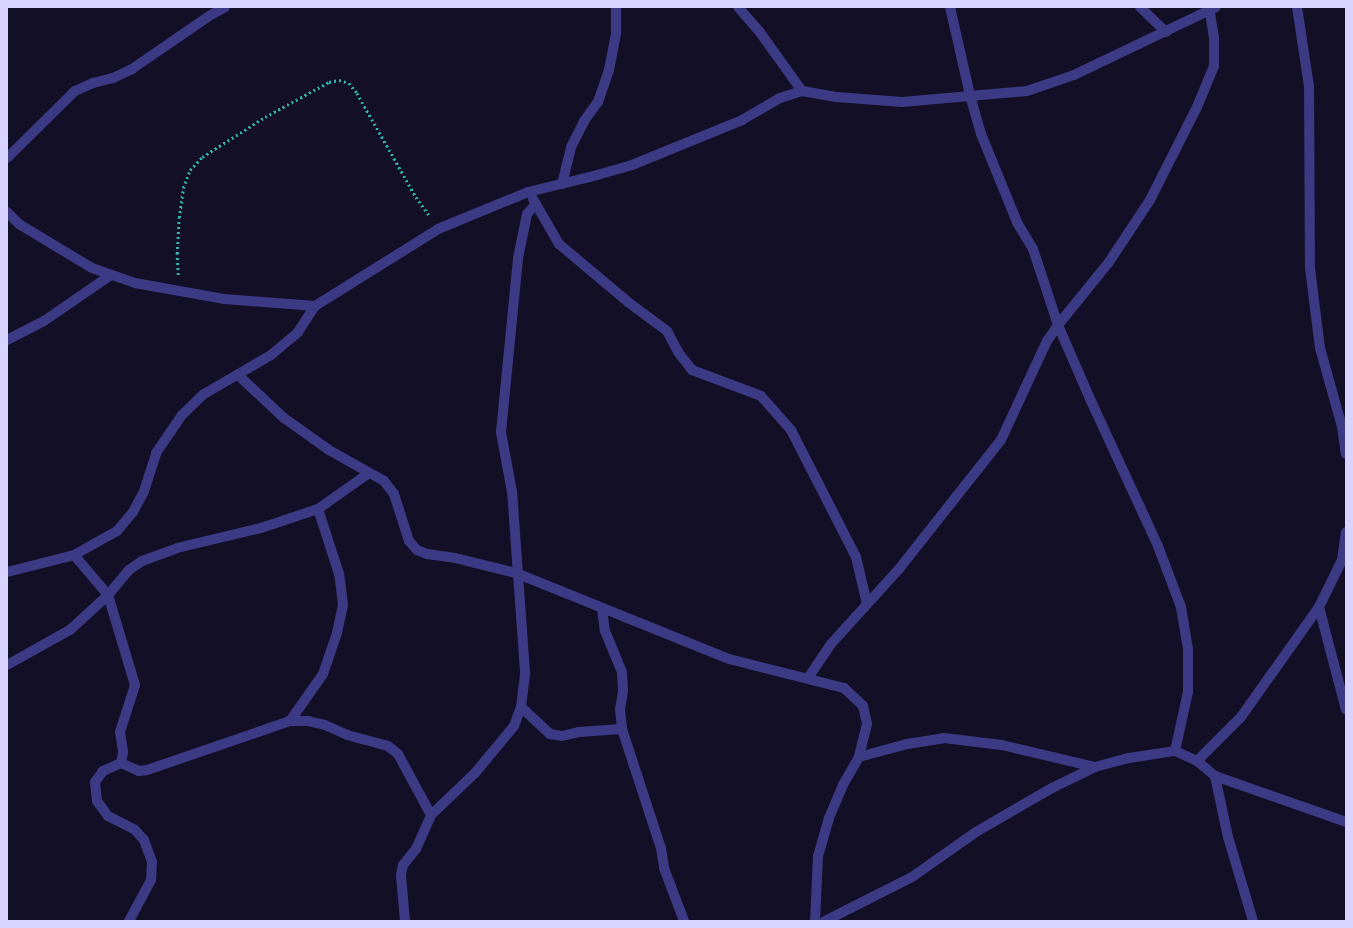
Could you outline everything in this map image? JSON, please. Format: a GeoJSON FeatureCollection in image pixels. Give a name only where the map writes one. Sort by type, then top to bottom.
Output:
{"type":"FeatureCollection","features":[{"type":"Feature","properties":{"kind":"street"},"geometry":{"type":"LineString","coordinates":[[7,158],[75,91],[93,82],[113,78],[132,69],[209,16],[225,7]]}},
{"type":"Feature","properties":{"kind":"street"},"geometry":{"type":"LineString","coordinates":[[562,184],[571,147],[584,121],[598,102],[609,70],[616,34],[616,7]]}},
{"type":"Feature","properties":{"kind":"street"},"geometry":{"type":"LineString","coordinates":[[738,7],[759,31],[802,91]]}},
{"type":"Feature","properties":{"kind":"street"},"geometry":{"type":"LineString","coordinates":[[950,7],[970,95],[981,134],[1017,222],[1033,249],[1058,325],[1091,401],[1158,546],[1181,607],[1188,649],[1188,692],[1175,752]]}},
{"type":"Feature","properties":{"kind":"street"},"geometry":{"type":"LineString","coordinates":[[1140,7],[1166,32]]}},
{"type":"Feature","properties":{"kind":"street"},"geometry":{"type":"LineString","coordinates":[[1297,7],[1310,86],[1310,268],[1320,348],[1342,427],[1346,454]]}},
{"type":"Feature","properties":{"kind":"street"},"geometry":{"type":"LineString","coordinates":[[7,572],[74,555],[117,531],[133,512],[144,491],[156,453],[182,415],[204,394],[271,355],[298,332],[315,306],[438,229],[528,192],[632,165],[742,120],[780,98],[802,91],[837,97],[902,102],[1027,91],[1074,75],[1213,9],[1214,66],[1197,107],[1150,200],[1109,262],[1058,325],[1048,341],[1000,440],[899,569],[831,644],[808,678]]}},
{"type":"Feature","properties":{"kind":"street"},"geometry":{"type":"LineString","coordinates":[[528,192],[559,244],[628,302],[667,331],[678,352],[692,370],[761,396],[791,430],[856,557],[867,604]]}},
{"type":"Feature","properties":{"kind":"street"},"geometry":{"type":"LineString","coordinates":[[405,921],[401,875],[403,865],[416,848],[431,815],[475,773],[514,726],[521,708],[525,672],[516,573],[512,492],[501,432],[518,258],[527,214],[536,204]]}},
{"type":"Feature","properties":{"kind":"street"},"geometry":{"type":"LineString","coordinates":[[7,212],[19,224],[92,268],[135,283],[224,299],[315,306]]}},
{"type":"Feature","properties":{"kind":"street"},"geometry":{"type":"LineString","coordinates":[[7,340],[44,321],[111,275]]}},
{"type":"Feature","properties":{"kind":"street"},"geometry":{"type":"LineString","coordinates":[[238,375],[284,418],[329,450],[384,481],[394,494],[408,541],[417,550],[427,554],[455,558],[516,573],[729,659],[844,688],[863,706],[867,724],[859,757],[842,785],[829,818],[818,856],[815,921]]}},
{"type":"Feature","properties":{"kind":"street"},"geometry":{"type":"LineString","coordinates":[[7,665],[70,630],[108,595],[129,570],[142,561],[177,548],[261,528],[318,509],[369,473]]}},
{"type":"Feature","properties":{"kind":"street"},"geometry":{"type":"LineString","coordinates":[[290,721],[323,674],[337,633],[343,605],[339,574],[318,509]]}},
{"type":"Feature","properties":{"kind":"street"},"geometry":{"type":"LineString","coordinates":[[1198,761],[1242,717],[1319,608],[1344,558],[1346,532]]}},
{"type":"Feature","properties":{"kind":"street"},"geometry":{"type":"LineString","coordinates":[[74,555],[108,595],[134,685],[120,732],[123,752],[121,763]]}},
{"type":"Feature","properties":{"kind":"street"},"geometry":{"type":"LineString","coordinates":[[602,608],[605,631],[622,672],[623,691],[620,709],[622,729],[661,848],[664,868],[684,921]]}},
{"type":"Feature","properties":{"kind":"street"},"geometry":{"type":"LineString","coordinates":[[1319,608],[1346,710]]}},
{"type":"Feature","properties":{"kind":"street"},"geometry":{"type":"LineString","coordinates":[[521,708],[550,734],[562,736],[580,732],[622,729]]}},
{"type":"Feature","properties":{"kind":"street"},"geometry":{"type":"LineString","coordinates":[[128,921],[151,880],[152,862],[144,840],[135,830],[108,816],[100,806],[97,801],[94,782],[103,771],[121,763],[139,771],[147,770],[290,721],[308,721],[325,725],[343,734],[388,746],[398,754],[402,760],[431,815]]}},
{"type":"Feature","properties":{"kind":"street"},"geometry":{"type":"LineString","coordinates":[[859,757],[907,744],[944,738],[1002,745],[1095,767]]}},
{"type":"Feature","properties":{"kind":"street"},"geometry":{"type":"LineString","coordinates":[[825,921],[912,877],[976,832],[1052,788],[1095,767],[1129,758],[1175,752],[1198,761],[1215,776],[1346,822]]}},
{"type":"Feature","properties":{"kind":"street"},"geometry":{"type":"LineString","coordinates":[[1215,776],[1228,837],[1253,921]]}},
{"type":"Feature","properties":{"kind":"path"},"geometry":{"type":"LineString","coordinates":[[179,292],[177,254],[179,218],[183,188],[190,170],[202,157],[265,117],[329,82],[339,80],[348,84],[356,92],[416,197],[438,229]]}}]}
